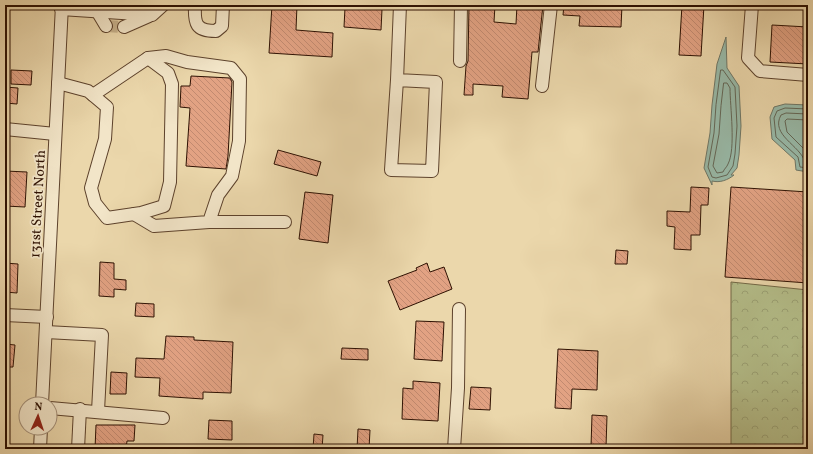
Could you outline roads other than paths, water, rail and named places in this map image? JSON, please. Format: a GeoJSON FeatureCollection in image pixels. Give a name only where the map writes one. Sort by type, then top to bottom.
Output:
{"type":"FeatureCollection","features":[{"type":"Feature","properties":{"kind":"street"},"geometry":{"type":"LineString","coordinates":[[195,5],[194,20],[199,28],[206,31],[216,31],[222,26],[223,5]]}},
{"type":"Feature","properties":{"kind":"street"},"geometry":{"type":"LineString","coordinates":[[397,80],[436,82],[432,171],[391,170],[400,5]]}},
{"type":"Feature","properties":{"kind":"street"},"geometry":{"type":"LineString","coordinates":[[460,61],[461,5]]}},
{"type":"Feature","properties":{"kind":"street"},"geometry":{"type":"LineString","coordinates":[[542,86],[551,5]]}},
{"type":"Feature","properties":{"kind":"street"},"geometry":{"type":"LineString","coordinates":[[752,5],[748,58],[760,71],[808,75]]}},
{"type":"Feature","properties":{"kind":"street"},"geometry":{"type":"LineString","coordinates":[[62,7],[154,9]]}},
{"type":"Feature","properties":{"kind":"street","name":"131st Street North"},"geometry":{"type":"LineString","coordinates":[[42,396],[62,7]]}},
{"type":"Feature","properties":{"kind":"street"},"geometry":{"type":"LineString","coordinates":[[106,26],[108,9]]}},
{"type":"Feature","properties":{"kind":"street"},"geometry":{"type":"LineString","coordinates":[[124,27],[154,9]]}},
{"type":"Feature","properties":{"kind":"street"},"geometry":{"type":"LineString","coordinates":[[93,95],[148,58],[166,56],[187,62],[231,68],[240,79],[239,141],[232,176],[218,195],[209,222]]}},
{"type":"Feature","properties":{"kind":"street"},"geometry":{"type":"LineString","coordinates":[[58,83],[88,91],[107,107],[105,138],[91,188],[95,203],[107,218],[134,214],[164,206],[170,182],[172,84],[168,73],[148,58]]}},
{"type":"Feature","properties":{"kind":"street"},"geometry":{"type":"LineString","coordinates":[[5,130],[55,134]]}},
{"type":"Feature","properties":{"kind":"street"},"geometry":{"type":"LineString","coordinates":[[134,214],[154,226],[209,222],[285,222]]}},
{"type":"Feature","properties":{"kind":"street"},"geometry":{"type":"LineString","coordinates":[[454,449],[458,388],[459,309]]}},
{"type":"Feature","properties":{"kind":"street"},"geometry":{"type":"LineString","coordinates":[[5,315],[47,318]]}},
{"type":"Feature","properties":{"kind":"street"},"geometry":{"type":"LineString","coordinates":[[46,332],[102,335],[98,411]]}},
{"type":"Feature","properties":{"kind":"street"},"geometry":{"type":"LineString","coordinates":[[58,408],[80,409],[163,418]]}},
{"type":"Feature","properties":{"kind":"street"},"geometry":{"type":"LineString","coordinates":[[78,449],[80,409]]}},
{"type":"Feature","properties":{"kind":"street"},"geometry":{"type":"LineString","coordinates":[[40,449],[41,436]]}},
{"type":"Feature","properties":{"kind":"water"},"geometry":{"type":"Polygon","coordinates":[[[726,37],[727,68],[739,86],[741,126],[739,155],[737,168],[731,175],[734,175],[724,181],[712,181],[712,185],[704,168],[710,133],[717,64],[726,37]]]}},
{"type":"Feature","properties":{"kind":"water"},"geometry":{"type":"Polygon","coordinates":[[[785,104],[808,105],[808,172],[796,170],[795,160],[772,139],[770,117],[774,107],[785,104]]]}},
{"type":"Feature","properties":{"kind":"tunnel"},"geometry":{"type":"LineString","coordinates":[[106,26],[124,27]]}}]}
